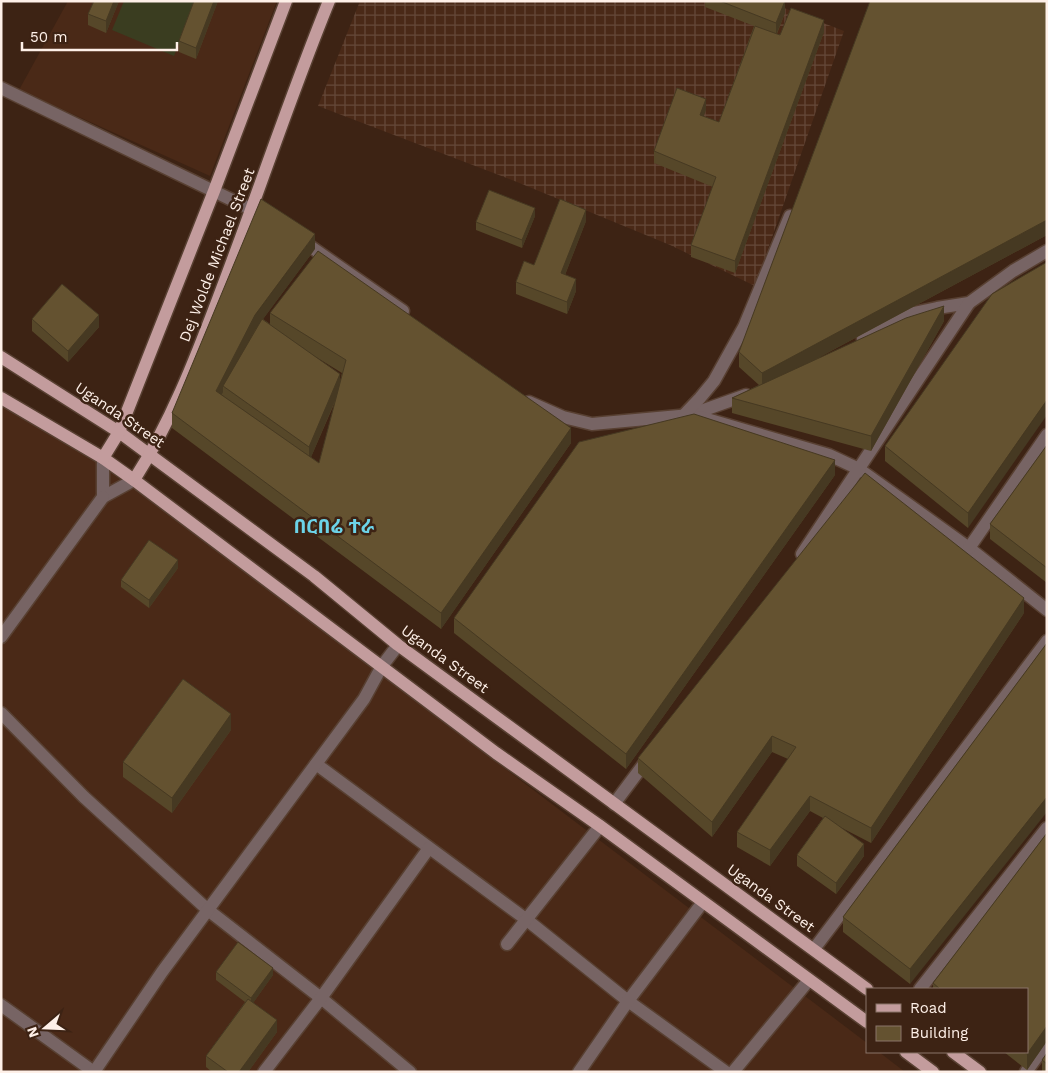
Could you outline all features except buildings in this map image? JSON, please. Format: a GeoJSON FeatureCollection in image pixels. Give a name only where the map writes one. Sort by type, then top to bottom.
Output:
{"type":"FeatureCollection","features":[{"type":"Feature","properties":{"kind":"main road","name":"Dej Wolde Michael Street"},"geometry":{"type":"LineString","coordinates":[[103,458],[119,432],[286,1]]}},
{"type":"Feature","properties":{"kind":"main road","name":"Dej Wolde Michael Street"},"geometry":{"type":"LineString","coordinates":[[134,480],[150,455],[197,354],[253,209],[310,47],[329,1]]}},
{"type":"Feature","properties":{"kind":"main road","name":"Uganda Street"},"geometry":{"type":"LineString","coordinates":[[1,357],[119,432],[314,576],[398,645],[866,988]]}},
{"type":"Feature","properties":{"kind":"main road"},"geometry":{"type":"LineString","coordinates":[[1,398],[103,458],[134,480],[496,753],[600,826],[866,1021]]}},
{"type":"Feature","properties":{"kind":"main road"},"geometry":{"type":"LineString","coordinates":[[907,1053],[933,1072]]}},
{"type":"Feature","properties":{"kind":"main road"},"geometry":{"type":"LineString","coordinates":[[954,1053],[980,1072]]}},
{"type":"Feature","properties":{"kind":"street"},"geometry":{"type":"LineString","coordinates":[[1,88],[253,209],[269,219]]}},
{"type":"Feature","properties":{"kind":"street"},"geometry":{"type":"LineString","coordinates":[[687,415],[714,381],[744,328],[796,201]]}},
{"type":"Feature","properties":{"kind":"street"},"geometry":{"type":"LineString","coordinates":[[292,234],[377,292],[416,322]]}},
{"type":"Feature","properties":{"kind":"street"},"geometry":{"type":"LineString","coordinates":[[796,562],[969,303],[1013,271],[1047,251]]}},
{"type":"Feature","properties":{"kind":"street"},"geometry":{"type":"LineString","coordinates":[[853,345],[904,315],[969,303]]}},
{"type":"Feature","properties":{"kind":"street"},"geometry":{"type":"LineString","coordinates":[[515,393],[562,417],[592,424],[687,415],[754,391]]}},
{"type":"Feature","properties":{"kind":"street"},"geometry":{"type":"LineString","coordinates":[[687,415],[761,434],[829,455],[859,470],[969,548],[1047,610]]}},
{"type":"Feature","properties":{"kind":"street"},"geometry":{"type":"LineString","coordinates":[[969,548],[1047,435]]}},
{"type":"Feature","properties":{"kind":"street"},"geometry":{"type":"LineString","coordinates":[[103,458],[104,497]]}},
{"type":"Feature","properties":{"kind":"street","name":"Dej Wolde Michael Street"},"geometry":{"type":"LineString","coordinates":[[1,637],[104,497],[134,480]]}},
{"type":"Feature","properties":{"kind":"street"},"geometry":{"type":"LineString","coordinates":[[814,949],[1047,641]]}},
{"type":"Feature","properties":{"kind":"street"},"geometry":{"type":"LineString","coordinates":[[1,1004],[94,1072],[162,972],[260,837],[364,699],[382,666],[398,645]]}},
{"type":"Feature","properties":{"kind":"street"},"geometry":{"type":"LineString","coordinates":[[1,713],[84,797],[208,910],[410,1072]]}},
{"type":"Feature","properties":{"kind":"street"},"geometry":{"type":"LineString","coordinates":[[614,804],[655,749]]}},
{"type":"Feature","properties":{"kind":"street"},"geometry":{"type":"LineString","coordinates":[[316,764],[527,920],[628,1001],[726,1072]]}},
{"type":"Feature","properties":{"kind":"street"},"geometry":{"type":"LineString","coordinates":[[507,944],[600,826]]}},
{"type":"Feature","properties":{"kind":"street"},"geometry":{"type":"LineString","coordinates":[[921,988],[1047,828]]}},
{"type":"Feature","properties":{"kind":"street"},"geometry":{"type":"LineString","coordinates":[[264,1072],[429,848]]}},
{"type":"Feature","properties":{"kind":"street"},"geometry":{"type":"LineString","coordinates":[[579,1072],[628,1001],[703,902]]}},
{"type":"Feature","properties":{"kind":"street"},"geometry":{"type":"LineString","coordinates":[[733,1072],[809,980]]}},
{"type":"Feature","properties":{"kind":"street"},"geometry":{"type":"LineString","coordinates":[[1026,1072],[1047,1042]]}},
{"type":"Feature","properties":{"kind":"shaded area"},"geometry":{"type":"Polygon","coordinates":[[[68,1],[277,1],[210,176],[19,90],[68,1]]]}},
{"type":"Feature","properties":{"kind":"shaded area"},"geometry":{"type":"Polygon","coordinates":[[[360,1],[766,1],[844,31],[755,286],[670,245],[517,182],[318,106],[360,1]]]}},
{"type":"Feature","properties":{"kind":"shaded area"},"geometry":{"type":"Polygon","coordinates":[[[1,402],[94,457],[866,1042],[866,1053],[880,1053],[905,1072],[1,1072],[1,402]]]}},
{"type":"Feature","properties":{"kind":"green space"},"geometry":{"type":"Polygon","coordinates":[[[124,1],[196,1],[174,56],[112,30],[124,1]]]}},
{"type":"Feature","properties":{"kind":"district","name":"በርበሬ ተራ"},"geometry":{"type":"Point","coordinates":[334,526]}}]}
